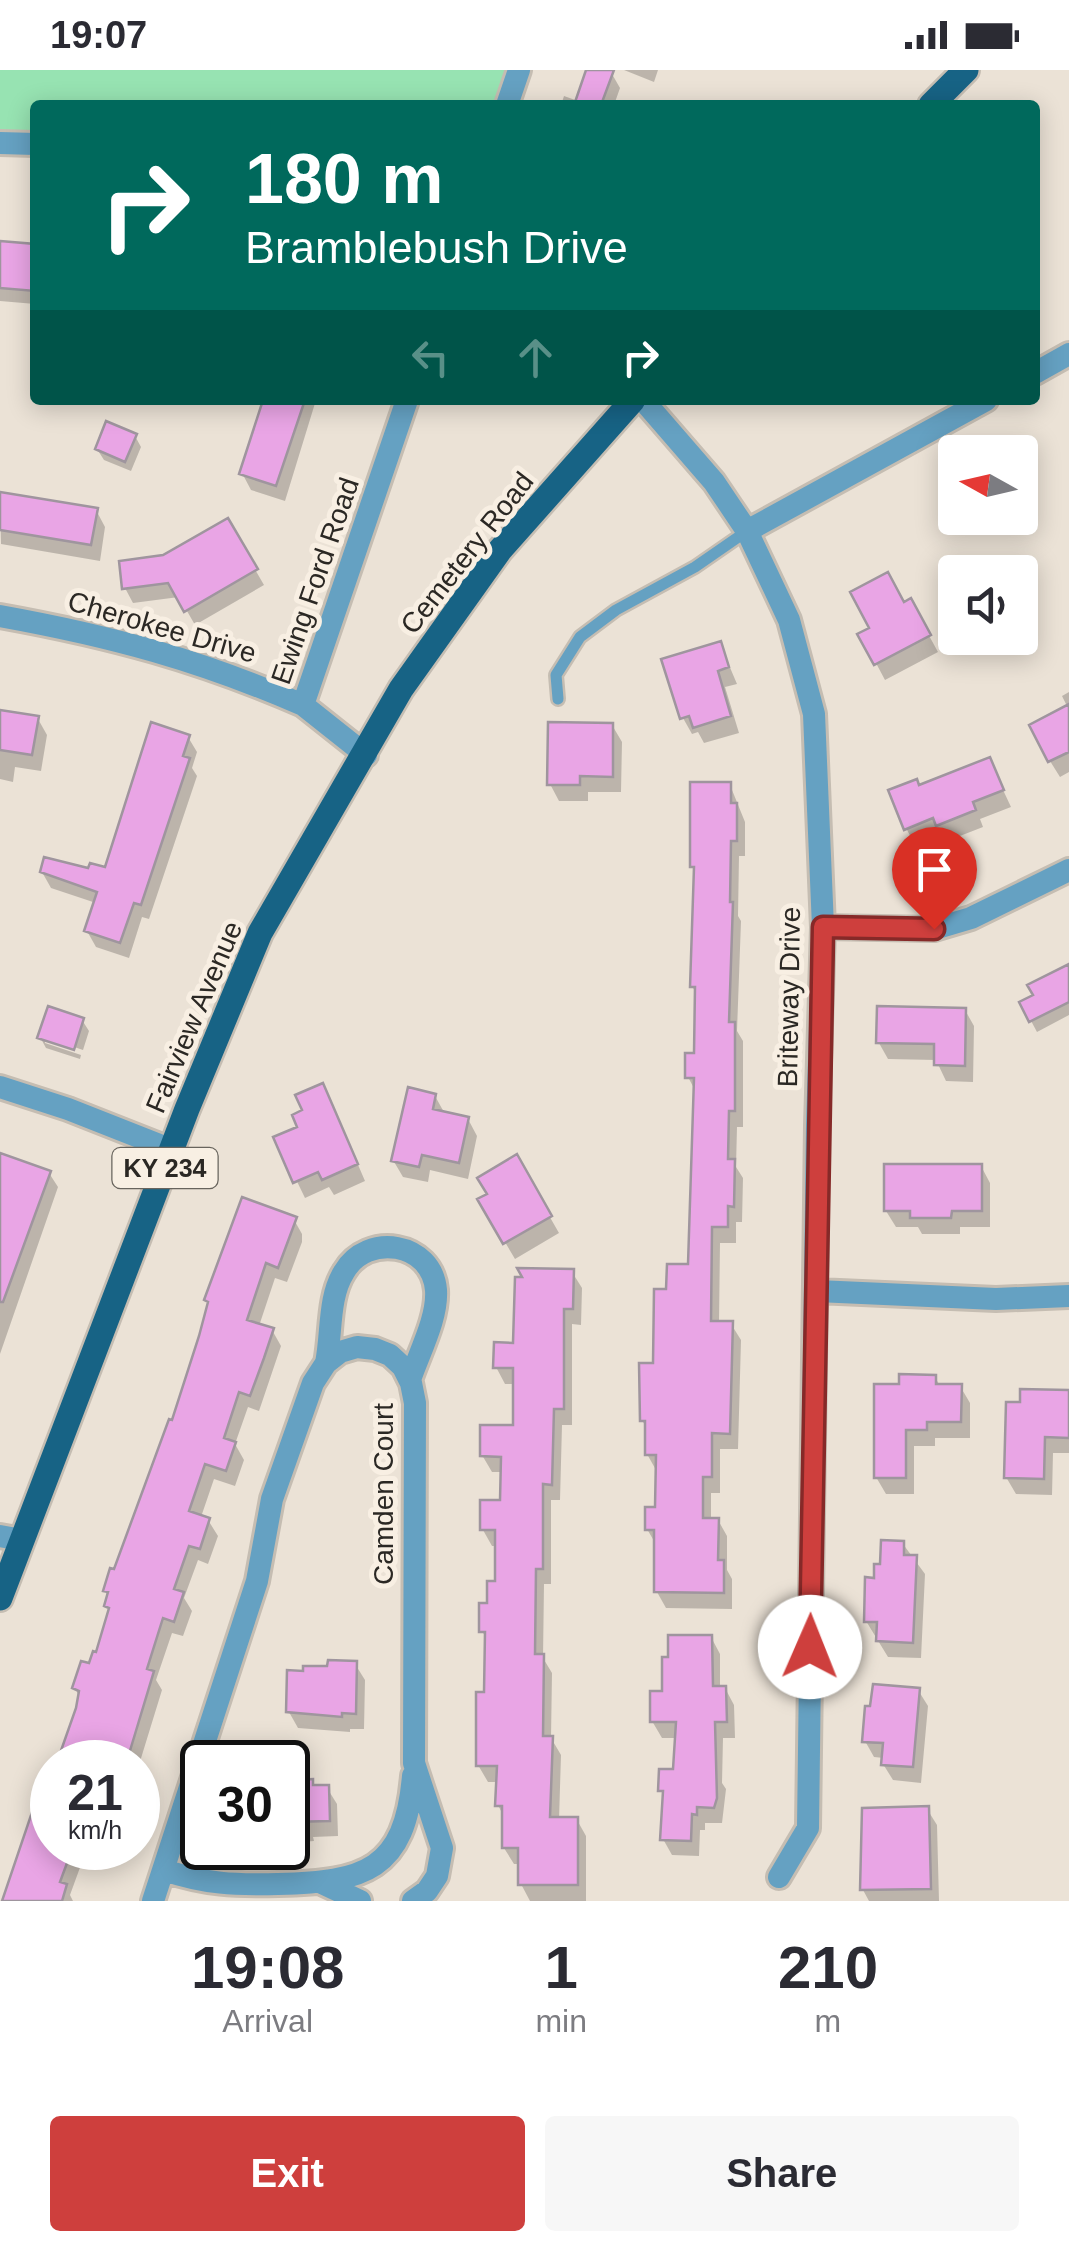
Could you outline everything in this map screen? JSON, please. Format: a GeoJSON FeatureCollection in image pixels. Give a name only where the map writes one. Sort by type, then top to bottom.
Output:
{"type":"FeatureCollection","features":[{"type":"Feature","properties":{"kind":"main road"},"geometry":{"type":"LineString","coordinates":[[936,100],[966,70]]}},
{"type":"Feature","properties":{"kind":"main road","name":"Cemetery Road"},"geometry":{"type":"LineString","coordinates":[[366,755],[402,689],[500,550],[629,405]]}},
{"type":"Feature","properties":{"kind":"main road","name":"Fairview Avenue"},"geometry":{"type":"LineString","coordinates":[[0,1598],[11,1538],[260,933],[366,755]]}},
{"type":"Feature","properties":{"kind":"street"},"geometry":{"type":"LineString","coordinates":[[509,100],[519,70]]}},
{"type":"Feature","properties":{"kind":"street"},"geometry":{"type":"LineString","coordinates":[[0,143],[30,144]]}},
{"type":"Feature","properties":{"kind":"street"},"geometry":{"type":"LineString","coordinates":[[1040,370],[1069,354]]}},
{"type":"Feature","properties":{"kind":"street","name":"Ewing Ford Road"},"geometry":{"type":"LineString","coordinates":[[366,755],[304,705],[405,405]]}},
{"type":"Feature","properties":{"kind":"street","name":"Briteway Drive"},"geometry":{"type":"LineString","coordinates":[[647,405],[714,482],[747,531],[762,570],[789,620],[809,687],[817,744],[823,927],[808,1828],[779,1877]]}},
{"type":"Feature","properties":{"kind":"street"},"geometry":{"type":"LineString","coordinates":[[747,531],[977,405]]}},
{"type":"Feature","properties":{"kind":"street","name":"Cherokee Drive"},"geometry":{"type":"LineString","coordinates":[[0,616],[142,646],[234,675],[304,705]]}},
{"type":"Feature","properties":{"kind":"street"},"geometry":{"type":"LineString","coordinates":[[823,927],[934,929],[970,918],[1069,870]]}},
{"type":"Feature","properties":{"kind":"street"},"geometry":{"type":"LineString","coordinates":[[0,1088],[68,1109],[172,1150]]}},
{"type":"Feature","properties":{"kind":"street"},"geometry":{"type":"LineString","coordinates":[[153,1901],[257,1581],[272,1499],[313,1383],[326,1363],[334,1303],[343,1272],[353,1260],[380,1246],[409,1250],[422,1259],[435,1284],[434,1310],[410,1380]]}},
{"type":"Feature","properties":{"kind":"street"},"geometry":{"type":"LineString","coordinates":[[817,1291],[996,1299],[1069,1296]]}},
{"type":"Feature","properties":{"kind":"street","name":"Camden Court"},"geometry":{"type":"LineString","coordinates":[[326,1363],[348,1349],[374,1348],[396,1360],[410,1380],[415,1404],[414,1763],[442,1848],[437,1876],[413,1901]]}},
{"type":"Feature","properties":{"kind":"street"},"geometry":{"type":"LineString","coordinates":[[164,1870],[201,1882],[322,1883],[360,1874],[390,1850],[408,1816],[414,1763]]}},
{"type":"Feature","properties":{"kind":"street"},"geometry":{"type":"LineString","coordinates":[[322,1883],[360,1901]]}},
{"type":"Feature","properties":{"kind":"lane"},"geometry":{"type":"LineString","coordinates":[[558,699],[556,675],[580,637],[616,610],[694,567],[747,531]]}},
{"type":"Feature","properties":{"kind":"green space"},"geometry":{"type":"Polygon","coordinates":[[[0,70],[520,70],[510,100],[30,100],[30,144],[0,144],[0,70]]]}},
{"type":"Feature","properties":{"kind":"building"},"geometry":{"type":"Polygon","coordinates":[[[586,70],[614,70],[603,100],[576,100],[586,70]]]}},
{"type":"Feature","properties":{"kind":"building"},"geometry":{"type":"Polygon","coordinates":[[[0,241],[30,244],[30,291],[0,288],[0,241]]]}},
{"type":"Feature","properties":{"kind":"building"},"geometry":{"type":"Polygon","coordinates":[[[261,405],[303,405],[276,486],[239,474],[261,405]]]}},
{"type":"Feature","properties":{"kind":"building"},"geometry":{"type":"Polygon","coordinates":[[[106,421],[137,434],[125,462],[95,449],[106,421]]]}},
{"type":"Feature","properties":{"kind":"building"},"geometry":{"type":"Polygon","coordinates":[[[0,492],[98,508],[91,545],[0,530],[0,492]]]}},
{"type":"Feature","properties":{"kind":"building"},"geometry":{"type":"Polygon","coordinates":[[[228,518],[258,569],[184,612],[168,583],[122,589],[119,561],[163,555],[228,518]]]}},
{"type":"Feature","properties":{"kind":"building"},"geometry":{"type":"Polygon","coordinates":[[[888,572],[904,602],[911,598],[931,635],[874,665],[857,634],[869,628],[850,592],[888,572]]]}},
{"type":"Feature","properties":{"kind":"building"},"geometry":{"type":"Polygon","coordinates":[[[721,641],[729,667],[718,671],[731,716],[693,728],[689,716],[680,719],[661,659],[721,641]]]}},
{"type":"Feature","properties":{"kind":"building"},"geometry":{"type":"Polygon","coordinates":[[[1069,704],[1069,752],[1048,762],[1029,725],[1069,704]]]}},
{"type":"Feature","properties":{"kind":"building"},"geometry":{"type":"Polygon","coordinates":[[[0,710],[39,716],[32,755],[0,750],[0,710]]]}},
{"type":"Feature","properties":{"kind":"building"},"geometry":{"type":"Polygon","coordinates":[[[151,722],[190,735],[183,756],[190,758],[141,905],[134,903],[120,943],[84,931],[97,892],[40,872],[44,857],[88,868],[90,863],[105,867],[151,722]]]}},
{"type":"Feature","properties":{"kind":"building"},"geometry":{"type":"Polygon","coordinates":[[[548,722],[613,723],[613,777],[580,776],[580,785],[547,785],[548,722]]]}},
{"type":"Feature","properties":{"kind":"building"},"geometry":{"type":"Polygon","coordinates":[[[990,757],[1004,790],[973,802],[976,810],[936,826],[933,818],[904,830],[888,790],[917,779],[919,785],[990,757]]]}},
{"type":"Feature","properties":{"kind":"building"},"geometry":{"type":"Polygon","coordinates":[[[690,782],[731,782],[731,803],[737,803],[737,841],[731,841],[729,1022],[735,1022],[735,1111],[729,1111],[728,1159],[735,1159],[734,1207],[728,1206],[728,1227],[712,1227],[711,1321],[733,1321],[730,1434],[712,1433],[712,1477],[703,1477],[703,1518],[719,1518],[718,1560],[724,1560],[724,1593],[654,1592],[654,1530],[645,1530],[645,1507],[655,1507],[656,1455],[645,1455],[645,1421],[640,1421],[639,1363],[653,1363],[654,1289],[666,1289],[667,1264],[688,1264],[694,1078],[685,1078],[685,1053],[694,1053],[695,987],[690,987],[694,867],[690,867],[690,782]]]}},
{"type":"Feature","properties":{"kind":"building"},"geometry":{"type":"Polygon","coordinates":[[[1069,964],[1069,1002],[1029,1022],[1019,1002],[1033,995],[1027,985],[1069,964]]]}},
{"type":"Feature","properties":{"kind":"building"},"geometry":{"type":"Polygon","coordinates":[[[48,1006],[84,1018],[74,1050],[37,1038],[48,1006]]]}},
{"type":"Feature","properties":{"kind":"building"},"geometry":{"type":"Polygon","coordinates":[[[877,1006],[966,1008],[965,1066],[934,1065],[934,1044],[876,1043],[877,1006]]]}},
{"type":"Feature","properties":{"kind":"building"},"geometry":{"type":"Polygon","coordinates":[[[323,1083],[358,1164],[322,1180],[318,1172],[293,1183],[273,1137],[297,1127],[292,1115],[302,1110],[295,1095],[323,1083]]]}},
{"type":"Feature","properties":{"kind":"building"},"geometry":{"type":"Polygon","coordinates":[[[408,1087],[436,1094],[433,1109],[469,1117],[459,1163],[422,1155],[419,1167],[391,1161],[408,1087]]]}},
{"type":"Feature","properties":{"kind":"building"},"geometry":{"type":"Polygon","coordinates":[[[0,1153],[51,1171],[3,1302],[0,1302],[0,1153]]]}},
{"type":"Feature","properties":{"kind":"building"},"geometry":{"type":"Polygon","coordinates":[[[517,1154],[552,1216],[503,1244],[477,1199],[487,1194],[477,1178],[517,1154]]]}},
{"type":"Feature","properties":{"kind":"building"},"geometry":{"type":"Polygon","coordinates":[[[884,1164],[982,1164],[982,1211],[952,1211],[951,1218],[910,1218],[910,1211],[884,1211],[884,1164]]]}},
{"type":"Feature","properties":{"kind":"building"},"geometry":{"type":"Polygon","coordinates":[[[242,1197],[297,1217],[278,1268],[266,1263],[247,1320],[274,1328],[250,1396],[239,1392],[224,1438],[236,1442],[226,1471],[205,1464],[189,1511],[210,1518],[200,1549],[189,1546],[174,1589],[184,1592],[174,1622],[163,1618],[147,1669],[154,1671],[133,1740],[65,1740],[79,1691],[72,1688],[81,1661],[89,1663],[93,1651],[96,1652],[109,1608],[104,1606],[108,1592],[103,1591],[110,1568],[114,1569],[169,1419],[172,1420],[199,1336],[208,1302],[204,1300],[242,1197]]]}},
{"type":"Feature","properties":{"kind":"building"},"geometry":{"type":"Polygon","coordinates":[[[517,1268],[574,1269],[573,1309],[564,1309],[564,1409],[554,1409],[552,1485],[543,1484],[543,1569],[536,1569],[535,1654],[544,1654],[543,1736],[553,1736],[550,1817],[578,1817],[578,1885],[518,1885],[518,1848],[502,1848],[502,1806],[495,1806],[497,1766],[476,1766],[476,1692],[484,1692],[485,1632],[479,1632],[479,1603],[487,1603],[487,1581],[495,1581],[495,1530],[480,1530],[480,1500],[500,1500],[501,1457],[480,1456],[480,1425],[513,1425],[513,1368],[493,1368],[494,1342],[513,1343],[515,1277],[522,1277],[517,1268]]]}},
{"type":"Feature","properties":{"kind":"building"},"geometry":{"type":"Polygon","coordinates":[[[899,1374],[936,1375],[936,1384],[962,1384],[961,1422],[927,1422],[927,1430],[906,1430],[906,1478],[874,1478],[874,1384],[899,1384],[899,1374]]]}},
{"type":"Feature","properties":{"kind":"building"},"geometry":{"type":"Polygon","coordinates":[[[1020,1389],[1069,1390],[1069,1438],[1045,1437],[1044,1479],[1004,1478],[1006,1402],[1020,1402],[1020,1389]]]}},
{"type":"Feature","properties":{"kind":"building"},"geometry":{"type":"Polygon","coordinates":[[[881,1540],[904,1541],[904,1555],[917,1555],[913,1643],[876,1641],[877,1622],[864,1622],[865,1577],[874,1578],[874,1564],[880,1564],[881,1540]]]}},
{"type":"Feature","properties":{"kind":"building"},"geometry":{"type":"Polygon","coordinates":[[[668,1635],[712,1635],[713,1686],[726,1686],[727,1722],[715,1722],[717,1798],[714,1808],[697,1807],[697,1815],[692,1814],[691,1841],[660,1840],[663,1791],[658,1791],[659,1769],[673,1769],[676,1722],[650,1722],[650,1691],[662,1691],[662,1657],[668,1657],[668,1635]]]}},
{"type":"Feature","properties":{"kind":"building"},"geometry":{"type":"Polygon","coordinates":[[[328,1660],[357,1661],[356,1714],[342,1713],[342,1717],[286,1712],[287,1670],[327,1666],[328,1660]]]}},
{"type":"Feature","properties":{"kind":"building"},"geometry":{"type":"Polygon","coordinates":[[[873,1684],[920,1688],[913,1767],[881,1765],[883,1743],[862,1742],[865,1706],[870,1706],[873,1684]]]}},
{"type":"Feature","properties":{"kind":"building"},"geometry":{"type":"Polygon","coordinates":[[[310,1779],[313,1785],[329,1785],[330,1821],[310,1821],[310,1779]]]}},
{"type":"Feature","properties":{"kind":"building"},"geometry":{"type":"Polygon","coordinates":[[[929,1806],[931,1889],[860,1890],[862,1808],[929,1806]]]}},
{"type":"Feature","properties":{"kind":"building"},"geometry":{"type":"Polygon","coordinates":[[[30,1818],[30,1870],[64,1870],[60,1882],[67,1884],[62,1901],[2,1901],[30,1818]]]}},
{"type":"Feature","properties":{"kind":"route"},"geometry":{"type":"LineString","coordinates":[[810,1647],[823,927],[934,929]]}}]}
